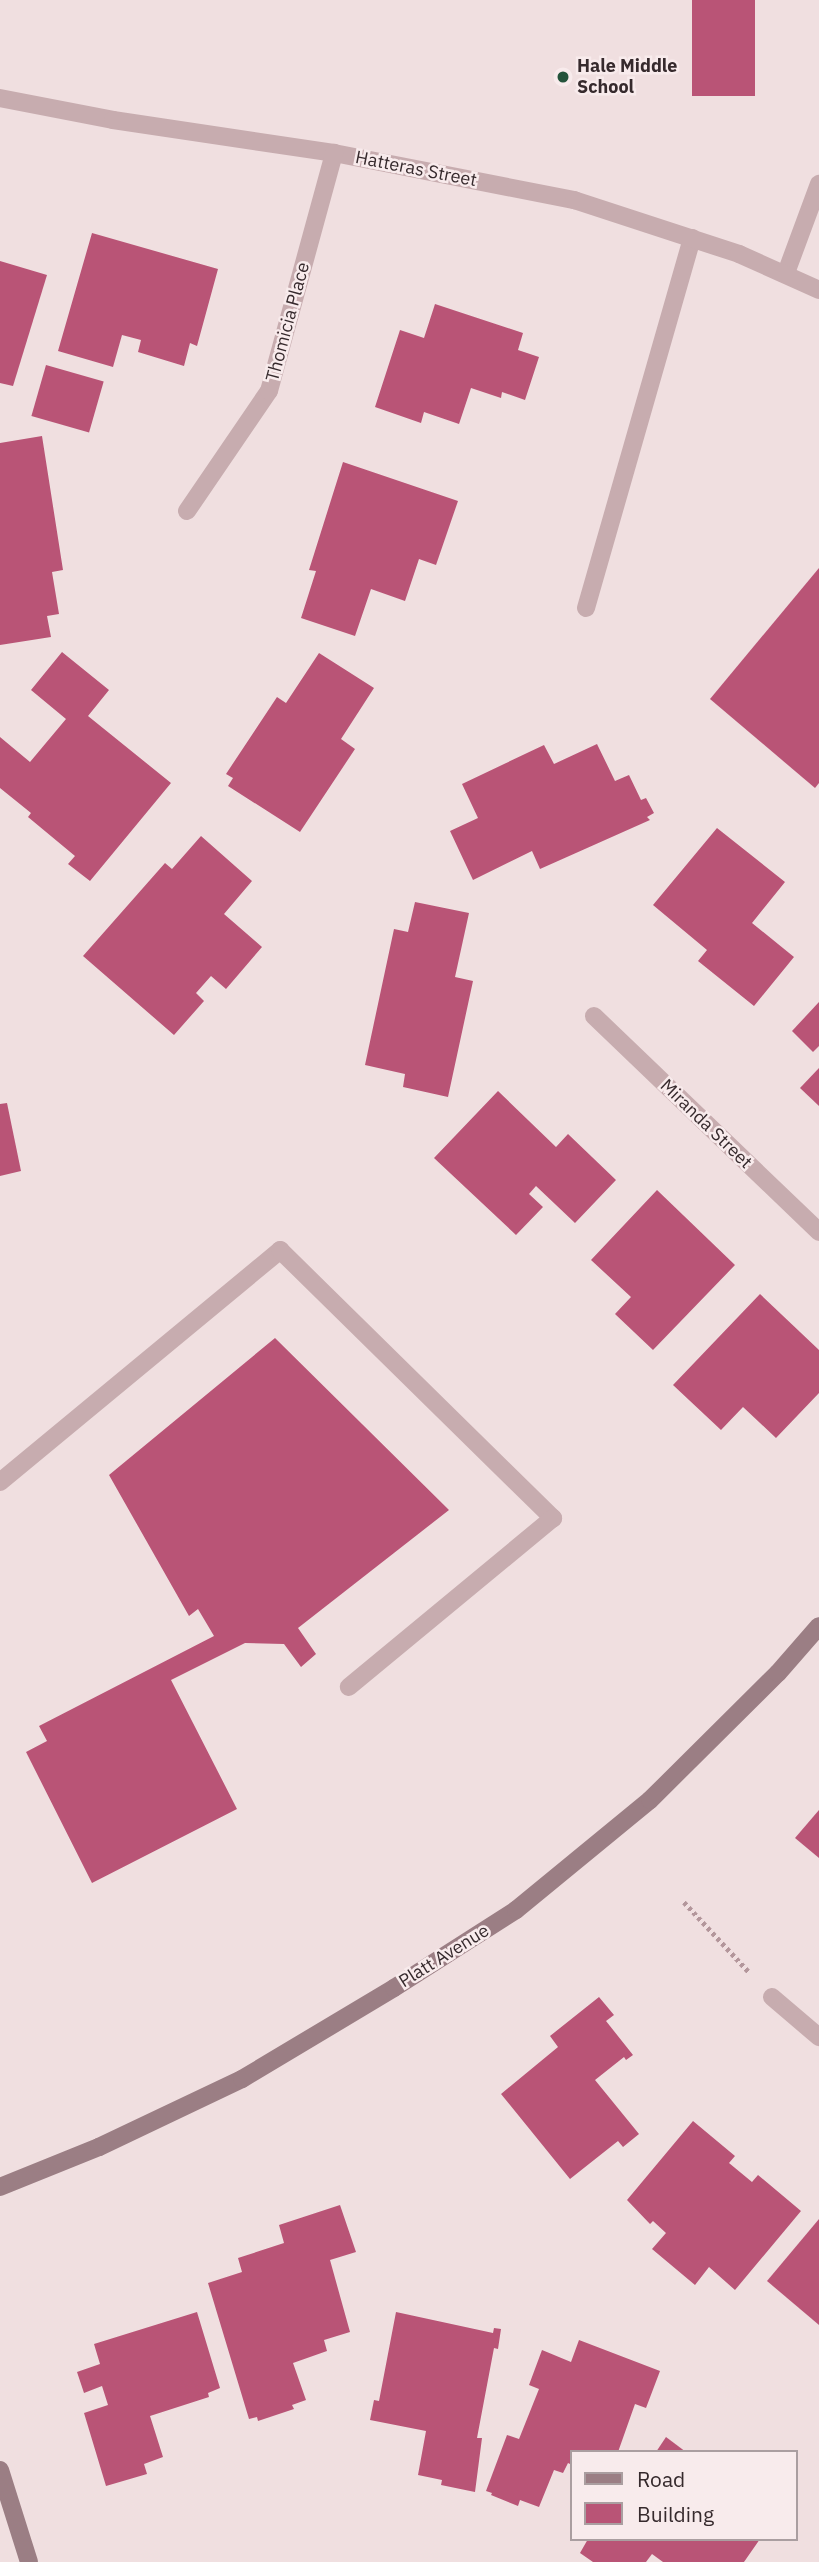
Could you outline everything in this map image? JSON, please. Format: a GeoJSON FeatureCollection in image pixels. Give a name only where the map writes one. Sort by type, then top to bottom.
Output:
{"type":"FeatureCollection","features":[{"type":"Feature","properties":{"kind":"main road","name":"Platt Avenue"},"geometry":{"type":"LineString","coordinates":[[0,2188],[99,2147],[242,2079],[394,1988],[516,1910],[650,1800],[778,1673],[819,1626]]}},
{"type":"Feature","properties":{"kind":"main road"},"geometry":{"type":"LineString","coordinates":[[0,2470],[29,2562]]}},
{"type":"Feature","properties":{"kind":"street","name":"Hatteras Street"},"geometry":{"type":"LineString","coordinates":[[0,98],[113,120],[334,153],[574,200],[691,238],[786,273],[819,290]]}},
{"type":"Feature","properties":{"kind":"street","name":"Thomicia Place"},"geometry":{"type":"LineString","coordinates":[[187,511],[269,391],[334,153]]}},
{"type":"Feature","properties":{"kind":"street"},"geometry":{"type":"LineString","coordinates":[[786,273],[819,184]]}},
{"type":"Feature","properties":{"kind":"street"},"geometry":{"type":"LineString","coordinates":[[586,608],[691,238]]}},
{"type":"Feature","properties":{"kind":"street","name":"Miranda Street"},"geometry":{"type":"LineString","coordinates":[[594,1016],[819,1231]]}},
{"type":"Feature","properties":{"kind":"street"},"geometry":{"type":"LineString","coordinates":[[0,1482],[280,1250],[553,1518],[349,1687]]}},
{"type":"Feature","properties":{"kind":"street"},"geometry":{"type":"LineString","coordinates":[[772,1997],[819,2037]]}},
{"type":"Feature","properties":{"kind":"path"},"geometry":{"type":"LineString","coordinates":[[684,1902],[772,1997]]}},
{"type":"Feature","properties":{"kind":"building"},"geometry":{"type":"Polygon","coordinates":[[[692,0],[755,0],[755,96],[692,96],[692,0]]]}},
{"type":"Feature","properties":{"kind":"building"},"geometry":{"type":"Polygon","coordinates":[[[92,233],[218,269],[197,346],[190,343],[184,366],[138,352],[141,340],[122,335],[113,367],[58,351],[92,233]]]}},
{"type":"Feature","properties":{"kind":"building"},"geometry":{"type":"Polygon","coordinates":[[[0,261],[47,275],[13,386],[0,383],[0,261]]]}},
{"type":"Feature","properties":{"kind":"building"},"geometry":{"type":"Polygon","coordinates":[[[435,304],[523,333],[518,350],[539,357],[525,400],[502,392],[501,398],[471,388],[459,424],[424,412],[421,423],[375,407],[400,330],[424,338],[435,304]]]}},
{"type":"Feature","properties":{"kind":"building"},"geometry":{"type":"Polygon","coordinates":[[[46,365],[104,382],[89,432],[31,416],[46,365]]]}},
{"type":"Feature","properties":{"kind":"building"},"geometry":{"type":"Polygon","coordinates":[[[42,436],[63,570],[52,572],[59,614],[47,616],[51,637],[0,645],[0,443],[42,436]]]}},
{"type":"Feature","properties":{"kind":"building"},"geometry":{"type":"Polygon","coordinates":[[[343,462],[458,501],[436,565],[419,559],[405,601],[371,589],[355,636],[301,618],[316,571],[309,570],[343,462]]]}},
{"type":"Feature","properties":{"kind":"building"},"geometry":{"type":"Polygon","coordinates":[[[819,568],[819,783],[815,788],[710,699],[819,568]]]}},
{"type":"Feature","properties":{"kind":"building"},"geometry":{"type":"Polygon","coordinates":[[[62,652],[109,690],[88,716],[171,783],[90,881],[68,864],[75,856],[28,817],[31,813],[0,788],[0,737],[30,762],[66,719],[31,690],[62,652]]]}},
{"type":"Feature","properties":{"kind":"building"},"geometry":{"type":"Polygon","coordinates":[[[319,653],[374,688],[341,739],[355,749],[300,832],[228,786],[233,778],[226,774],[277,697],[286,703],[319,653]]]}},
{"type":"Feature","properties":{"kind":"building"},"geometry":{"type":"Polygon","coordinates":[[[597,744],[615,781],[629,775],[641,800],[646,798],[654,813],[647,817],[650,820],[540,869],[532,851],[473,880],[450,831],[478,818],[462,784],[544,745],[554,764],[597,744]]]}},
{"type":"Feature","properties":{"kind":"building"},"geometry":{"type":"Polygon","coordinates":[[[717,828],[785,882],[752,923],[794,957],[754,1006],[698,961],[707,950],[653,905],[717,828]]]}},
{"type":"Feature","properties":{"kind":"building"},"geometry":{"type":"Polygon","coordinates":[[[201,836],[252,881],[224,914],[262,947],[226,989],[211,976],[196,993],[204,1001],[174,1035],[83,956],[165,863],[172,869],[201,836]]]}},
{"type":"Feature","properties":{"kind":"building"},"geometry":{"type":"Polygon","coordinates":[[[415,902],[469,913],[455,977],[473,981],[448,1097],[403,1087],[405,1074],[365,1065],[394,929],[408,932],[415,902]]]}},
{"type":"Feature","properties":{"kind":"building"},"geometry":{"type":"Polygon","coordinates":[[[819,1002],[819,1046],[813,1052],[792,1031],[819,1002]]]}},
{"type":"Feature","properties":{"kind":"building"},"geometry":{"type":"Polygon","coordinates":[[[819,1068],[819,1106],[800,1088],[819,1068]]]}},
{"type":"Feature","properties":{"kind":"building"},"geometry":{"type":"Polygon","coordinates":[[[498,1091],[556,1147],[568,1134],[616,1180],[575,1223],[536,1186],[529,1194],[543,1207],[516,1235],[434,1158],[498,1091]]]}},
{"type":"Feature","properties":{"kind":"building"},"geometry":{"type":"Polygon","coordinates":[[[7,1103],[21,1171],[0,1176],[0,1104],[7,1103]]]}},
{"type":"Feature","properties":{"kind":"building"},"geometry":{"type":"Polygon","coordinates":[[[657,1190],[735,1265],[653,1350],[615,1314],[631,1297],[591,1260],[657,1190]]]}},
{"type":"Feature","properties":{"kind":"building"},"geometry":{"type":"Polygon","coordinates":[[[760,1294],[819,1350],[819,1393],[776,1438],[743,1407],[721,1430],[673,1385],[760,1294]]]}},
{"type":"Feature","properties":{"kind":"building"},"geometry":{"type":"Polygon","coordinates":[[[275,1338],[449,1510],[298,1628],[316,1654],[301,1667],[284,1644],[245,1643],[171,1680],[237,1809],[92,1883],[26,1752],[47,1741],[39,1726],[214,1636],[198,1609],[189,1616],[109,1475],[275,1338]]]}},
{"type":"Feature","properties":{"kind":"building"},"geometry":{"type":"Polygon","coordinates":[[[819,1810],[819,1858],[795,1838],[819,1810]]]}},
{"type":"Feature","properties":{"kind":"building"},"geometry":{"type":"Polygon","coordinates":[[[599,1997],[614,2015],[606,2021],[633,2055],[626,2060],[624,2057],[595,2080],[639,2134],[623,2147],[618,2141],[570,2179],[501,2094],[558,2047],[550,2036],[599,1997]]]}},
{"type":"Feature","properties":{"kind":"building"},"geometry":{"type":"Polygon","coordinates":[[[693,2121],[735,2156],[729,2163],[752,2182],[758,2175],[801,2211],[735,2290],[709,2267],[695,2285],[652,2249],[666,2233],[653,2221],[650,2224],[627,2200],[693,2121]]]}},
{"type":"Feature","properties":{"kind":"building"},"geometry":{"type":"Polygon","coordinates":[[[340,2205],[356,2252],[330,2260],[350,2332],[324,2340],[327,2351],[293,2363],[306,2400],[292,2405],[294,2409],[258,2421],[257,2417],[249,2419],[208,2283],[242,2272],[238,2258],[284,2243],[279,2225],[340,2205]]]}},
{"type":"Feature","properties":{"kind":"building"},"geometry":{"type":"Polygon","coordinates":[[[819,2219],[819,2325],[767,2281],[819,2219]]]}},
{"type":"Feature","properties":{"kind":"building"},"geometry":{"type":"Polygon","coordinates":[[[197,2312],[220,2388],[208,2393],[209,2397],[150,2416],[163,2457],[144,2464],[147,2474],[106,2486],[84,2413],[108,2405],[102,2386],[84,2393],[77,2372],[100,2364],[94,2344],[197,2312]]]}},
{"type":"Feature","properties":{"kind":"building"},"geometry":{"type":"Polygon","coordinates":[[[396,2312],[493,2333],[494,2328],[501,2329],[498,2349],[494,2348],[477,2438],[482,2438],[475,2492],[441,2485],[442,2480],[418,2475],[426,2431],[370,2420],[374,2400],[379,2401],[396,2312]]]}},
{"type":"Feature","properties":{"kind":"building"},"geometry":{"type":"Polygon","coordinates":[[[579,2340],[660,2371],[646,2408],[635,2404],[619,2450],[570,2450],[570,2464],[568,2463],[563,2473],[554,2470],[539,2507],[520,2500],[518,2506],[491,2495],[492,2493],[486,2491],[507,2435],[519,2439],[539,2389],[529,2385],[542,2350],[571,2362],[579,2340]]]}},
{"type":"Feature","properties":{"kind":"building"},"geometry":{"type":"Polygon","coordinates":[[[666,2437],[683,2450],[657,2450],[666,2437]]]}},
{"type":"Feature","properties":{"kind":"building"},"geometry":{"type":"Polygon","coordinates":[[[587,2541],[759,2541],[744,2562],[663,2562],[652,2554],[646,2562],[593,2562],[580,2553],[587,2541]]]}},
{"type":"Feature","properties":{"kind":"place","name":"Hale Middle School"},"geometry":{"type":"Point","coordinates":[563,77]}}]}
